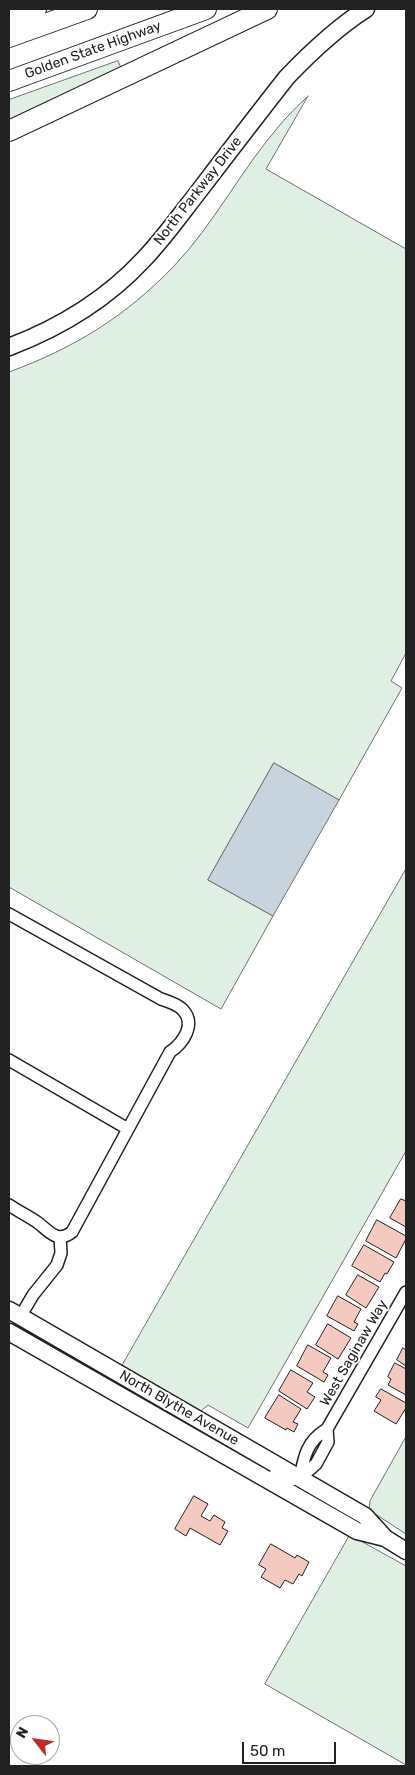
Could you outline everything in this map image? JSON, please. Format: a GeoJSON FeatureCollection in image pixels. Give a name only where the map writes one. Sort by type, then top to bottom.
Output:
{"type":"FeatureCollection","features":[{"type":"Feature","properties":{"kind":"highway"},"geometry":{"type":"LineString","coordinates":[[9,19],[36,9]]}},
{"type":"Feature","properties":{"kind":"highway"},"geometry":{"type":"LineString","coordinates":[[9,37],[86,9]]}},
{"type":"Feature","properties":{"kind":"highway","name":"Golden State Highway"},"geometry":{"type":"LineString","coordinates":[[9,81],[206,9]]}},
{"type":"Feature","properties":{"kind":"highway"},"geometry":{"type":"LineString","coordinates":[[9,131],[268,9]]}},
{"type":"Feature","properties":{"kind":"street","name":"North Parkway Drive"},"geometry":{"type":"LineString","coordinates":[[9,347],[33,338],[70,318],[120,282],[144,260],[168,232],[287,77],[308,54],[366,9]]}},
{"type":"Feature","properties":{"kind":"street"},"geometry":{"type":"LineString","coordinates":[[9,914],[161,999],[182,1008],[188,1018],[189,1025],[186,1036],[170,1052],[72,1232],[60,1237],[50,1235],[39,1224],[9,1205]]}},
{"type":"Feature","properties":{"kind":"street"},"geometry":{"type":"LineString","coordinates":[[9,1060],[128,1129]]}},
{"type":"Feature","properties":{"kind":"street"},"geometry":{"type":"LineString","coordinates":[[14,1314],[57,1265],[61,1253],[60,1237]]}},
{"type":"Feature","properties":{"kind":"street","name":"West Saginaw Way"},"geometry":{"type":"LineString","coordinates":[[300,1478],[304,1456],[316,1436],[328,1429],[406,1292]]}},
{"type":"Feature","properties":{"kind":"street","name":"North Blythe Avenue"},"geometry":{"type":"LineString","coordinates":[[14,1314],[365,1516],[385,1538],[406,1551]]}},
{"type":"Feature","properties":{"kind":"street","name":"North Blythe Avenue"},"geometry":{"type":"LineString","coordinates":[[9,1332],[357,1532],[385,1538]]}},
{"type":"Feature","properties":{"kind":"street"},"geometry":{"type":"LineString","coordinates":[[49,1355],[58,1339]]}},
{"type":"Feature","properties":{"kind":"street","name":"North Blythe Avenue"},"geometry":{"type":"LineString","coordinates":[[190,1436],[204,1436],[282,1482],[300,1478]]}},
{"type":"Feature","properties":{"kind":"green space"},"geometry":{"type":"Polygon","coordinates":[[[118,61],[123,72],[9,125],[9,100],[118,61]]]}},
{"type":"Feature","properties":{"kind":"green space"},"geometry":{"type":"Polygon","coordinates":[[[308,96],[266,169],[406,249],[406,653],[391,681],[402,688],[339,800],[274,763],[208,880],[273,916],[221,1009],[9,887],[9,372],[33,363],[98,329],[137,301],[156,284],[202,233],[265,143],[308,96]]]}},
{"type":"Feature","properties":{"kind":"green space"},"geometry":{"type":"Polygon","coordinates":[[[406,869],[406,1151],[248,1428],[208,1405],[201,1411],[122,1366],[406,869]]]}},
{"type":"Feature","properties":{"kind":"green space"},"geometry":{"type":"Polygon","coordinates":[[[406,1437],[406,1534],[369,1510],[370,1501],[406,1437]]]}},
{"type":"Feature","properties":{"kind":"green space"},"geometry":{"type":"Polygon","coordinates":[[[350,1535],[406,1566],[406,1765],[265,1684],[350,1535]]]}},
{"type":"Feature","properties":{"kind":"shaded area"},"geometry":{"type":"Polygon","coordinates":[[[274,763],[339,800],[273,916],[208,880],[274,763]]]}},
{"type":"Feature","properties":{"kind":"building"},"geometry":{"type":"Polygon","coordinates":[[[401,1199],[406,1201],[406,1227],[390,1218],[401,1199]]]}},
{"type":"Feature","properties":{"kind":"building"},"geometry":{"type":"Polygon","coordinates":[[[377,1220],[406,1236],[396,1258],[366,1241],[377,1220]]]}},
{"type":"Feature","properties":{"kind":"building"},"geometry":{"type":"Polygon","coordinates":[[[364,1245],[394,1262],[380,1282],[352,1266],[364,1245]]]}},
{"type":"Feature","properties":{"kind":"building"},"geometry":{"type":"Polygon","coordinates":[[[358,1275],[379,1287],[366,1308],[346,1295],[358,1275]]]}},
{"type":"Feature","properties":{"kind":"building"},"geometry":{"type":"Polygon","coordinates":[[[338,1296],[361,1309],[354,1322],[358,1324],[354,1331],[327,1316],[338,1296]]]}},
{"type":"Feature","properties":{"kind":"building"},"geometry":{"type":"Polygon","coordinates":[[[328,1324],[351,1338],[338,1359],[316,1345],[328,1324]]]}},
{"type":"Feature","properties":{"kind":"building"},"geometry":{"type":"Polygon","coordinates":[[[308,1345],[331,1358],[323,1372],[328,1375],[324,1382],[297,1366],[308,1345]]]}},
{"type":"Feature","properties":{"kind":"building"},"geometry":{"type":"Polygon","coordinates":[[[403,1348],[406,1350],[406,1366],[397,1360],[403,1348]]]}},
{"type":"Feature","properties":{"kind":"building"},"geometry":{"type":"Polygon","coordinates":[[[395,1363],[406,1369],[406,1395],[388,1385],[391,1379],[388,1377],[395,1363]]]}},
{"type":"Feature","properties":{"kind":"building"},"geometry":{"type":"Polygon","coordinates":[[[291,1370],[313,1383],[307,1392],[315,1397],[307,1409],[279,1391],[291,1370]]]}},
{"type":"Feature","properties":{"kind":"building"},"geometry":{"type":"Polygon","coordinates":[[[381,1389],[406,1403],[406,1408],[396,1424],[374,1411],[381,1400],[376,1397],[381,1389]]]}},
{"type":"Feature","properties":{"kind":"building"},"geometry":{"type":"Polygon","coordinates":[[[279,1395],[301,1409],[293,1422],[298,1424],[294,1432],[287,1428],[286,1430],[265,1418],[279,1395]]]}},
{"type":"Feature","properties":{"kind":"building"},"geometry":{"type":"Polygon","coordinates":[[[194,1496],[208,1504],[201,1516],[210,1521],[214,1515],[225,1522],[222,1528],[228,1531],[220,1545],[190,1528],[186,1536],[175,1529],[194,1496]]]}},
{"type":"Feature","properties":{"kind":"building"},"geometry":{"type":"Polygon","coordinates":[[[271,1544],[295,1558],[297,1555],[309,1562],[302,1576],[299,1574],[293,1584],[285,1580],[280,1588],[261,1577],[266,1569],[259,1565],[271,1544]]]}}]}
